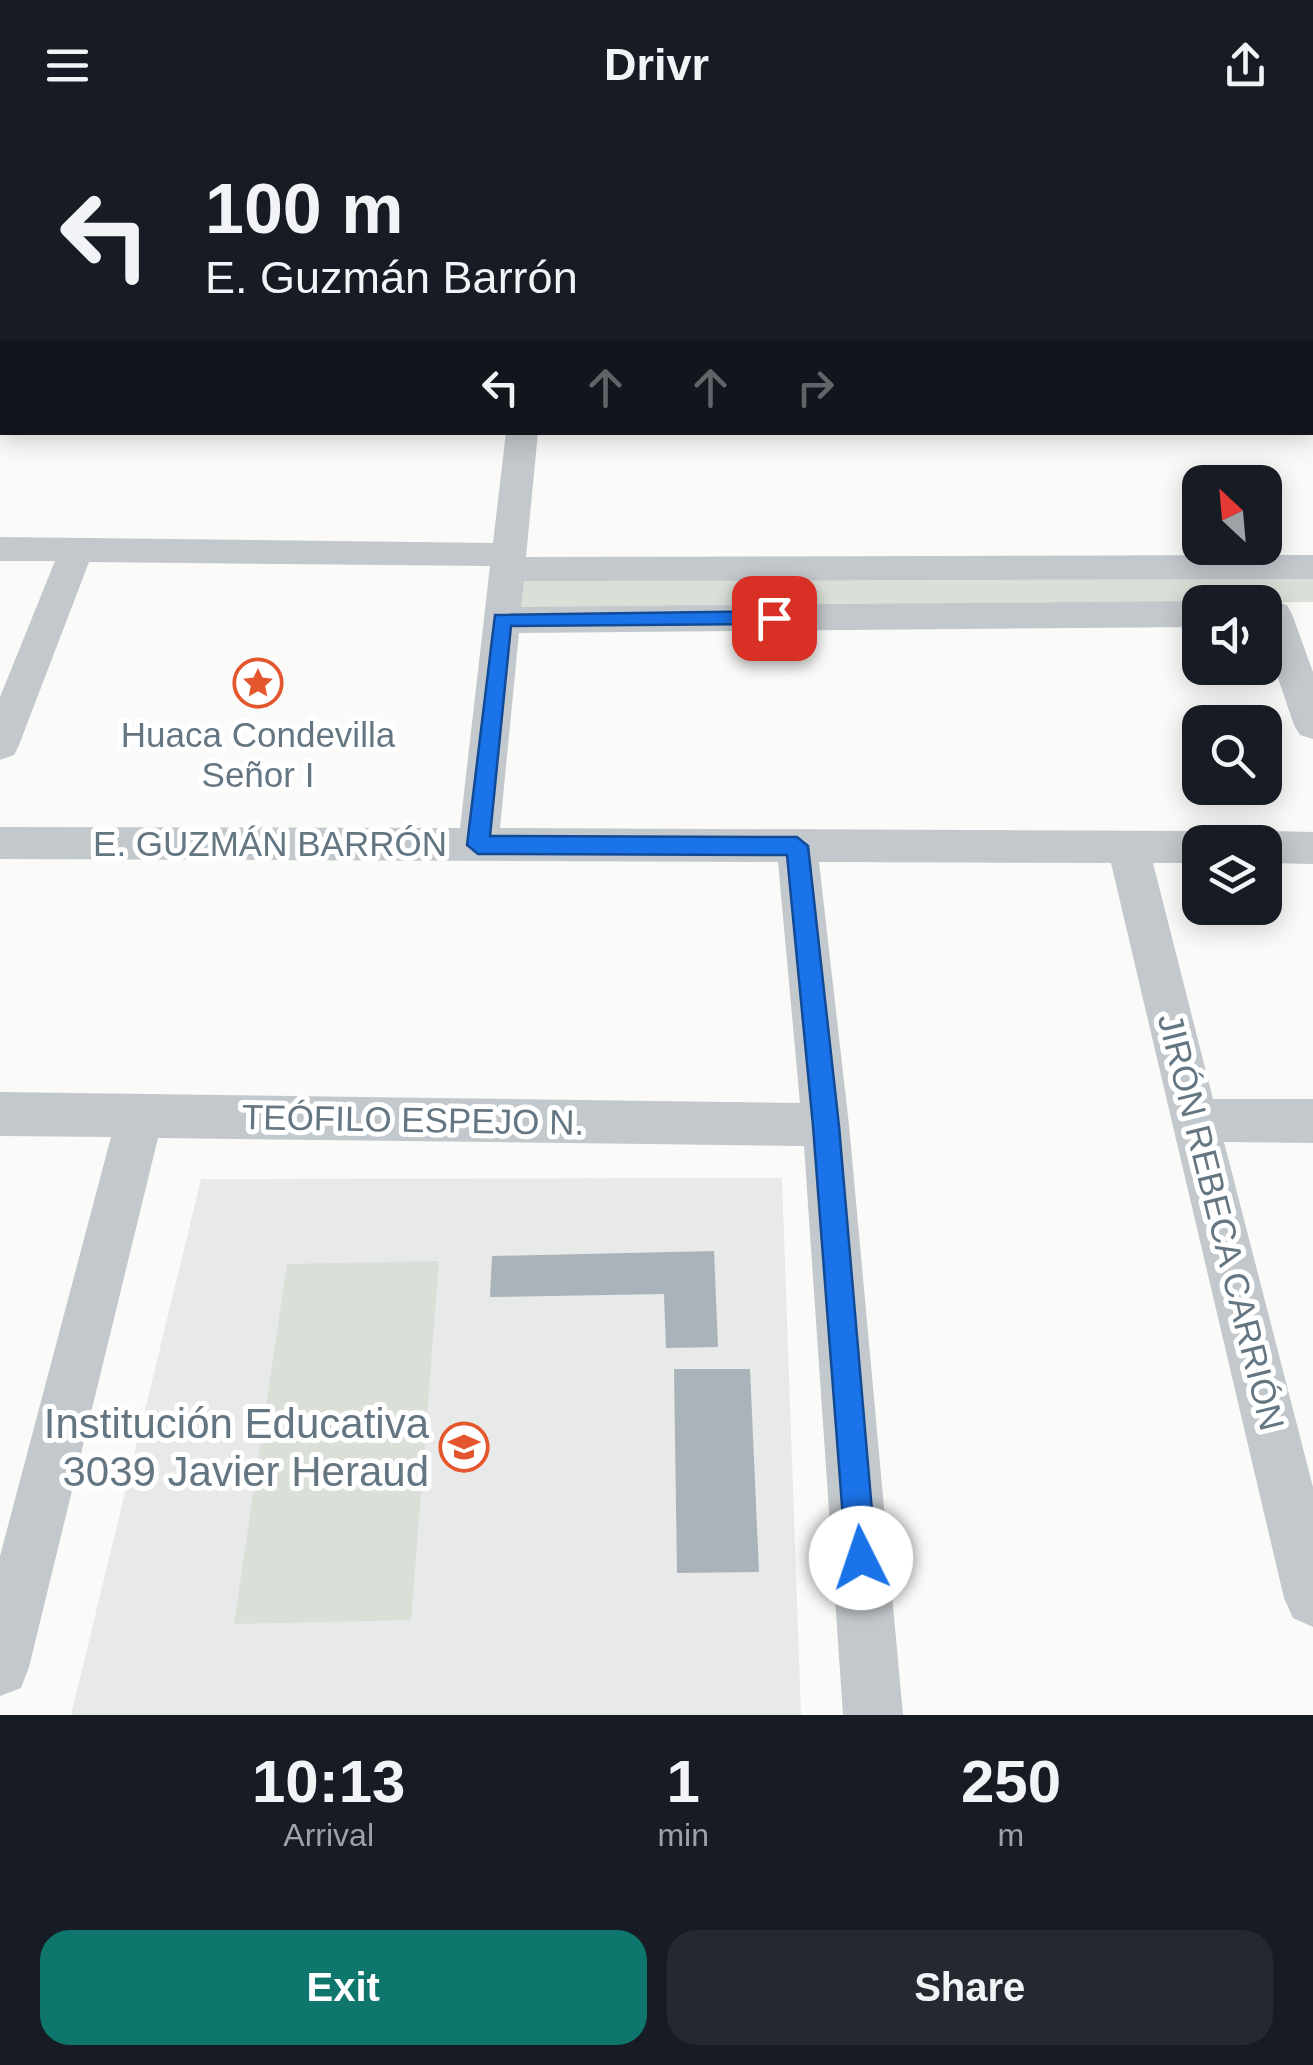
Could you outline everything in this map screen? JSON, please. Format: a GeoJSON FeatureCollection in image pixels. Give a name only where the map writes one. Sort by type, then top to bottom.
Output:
{"type":"FeatureCollection","features":[{"type":"Feature","properties":{"kind":"street"},"geometry":{"type":"LineString","coordinates":[[478,845],[522,435]]}},
{"type":"Feature","properties":{"kind":"street"},"geometry":{"type":"LineString","coordinates":[[0,549],[508,562],[1313,567]]}},
{"type":"Feature","properties":{"kind":"street"},"geometry":{"type":"LineString","coordinates":[[0,745],[77,549]]}},
{"type":"Feature","properties":{"kind":"street"},"geometry":{"type":"LineString","coordinates":[[1282,614],[1313,613]]}},
{"type":"Feature","properties":{"kind":"street"},"geometry":{"type":"LineString","coordinates":[[502,620],[1182,614]]}},
{"type":"Feature","properties":{"kind":"street"},"geometry":{"type":"LineString","coordinates":[[1282,645],[1313,726]]}},
{"type":"Feature","properties":{"kind":"street","name":"E. GUZMÁN BARRÓN"},"geometry":{"type":"LineString","coordinates":[[0,844],[1182,847]]}},
{"type":"Feature","properties":{"kind":"street"},"geometry":{"type":"LineString","coordinates":[[797,846],[826,1126],[874,1715]]}},
{"type":"Feature","properties":{"kind":"street","name":"JIRÓN REBECA CARRIÓN"},"geometry":{"type":"LineString","coordinates":[[1128,846],[1195,1120],[1302,1511],[1313,1598]]}},
{"type":"Feature","properties":{"kind":"street"},"geometry":{"type":"LineString","coordinates":[[1282,848],[1313,848]]}},
{"type":"Feature","properties":{"kind":"street","name":"TEÓFILO ESPEJO N."},"geometry":{"type":"LineString","coordinates":[[0,1114],[826,1126]]}},
{"type":"Feature","properties":{"kind":"street"},"geometry":{"type":"LineString","coordinates":[[0,1667],[140,1116]]}},
{"type":"Feature","properties":{"kind":"street"},"geometry":{"type":"LineString","coordinates":[[1195,1120],[1313,1121]]}},
{"type":"Feature","properties":{"kind":"shaded area"},"geometry":{"type":"Polygon","coordinates":[[[1313,576],[1313,602],[1282,602],[1282,585],[1182,585],[1182,603],[512,610],[519,579],[1313,576]]]}},
{"type":"Feature","properties":{"kind":"shaded area","name":"Institución Educativa 3039 Javier Heraud"},"geometry":{"type":"Polygon","coordinates":[[[782,1178],[801,1715],[71,1715],[201,1179],[782,1178]]]}},
{"type":"Feature","properties":{"kind":"shaded area"},"geometry":{"type":"Polygon","coordinates":[[[439,1261],[411,1620],[234,1624],[287,1264],[439,1261]]]}},
{"type":"Feature","properties":{"kind":"building"},"geometry":{"type":"Polygon","coordinates":[[[714,1251],[718,1347],[666,1348],[664,1294],[490,1297],[492,1256],[714,1251]]]}},
{"type":"Feature","properties":{"kind":"building"},"geometry":{"type":"Polygon","coordinates":[[[674,1369],[750,1369],[759,1572],[677,1573],[674,1369]]]}},
{"type":"Feature","properties":{"kind":"place","name":"Huaca Condevilla Señor I"},"geometry":{"type":"Point","coordinates":[258,683]}},
{"type":"Feature","properties":{"kind":"place","name":"Institución Educativa 3039 Javier Heraud"},"geometry":{"type":"Point","coordinates":[464,1447]}},
{"type":"Feature","properties":{"kind":"route"},"geometry":{"type":"LineString","coordinates":[[774,618],[502,620],[489,772],[478,845],[797,846],[826,1126],[861,1558]]}}]}
